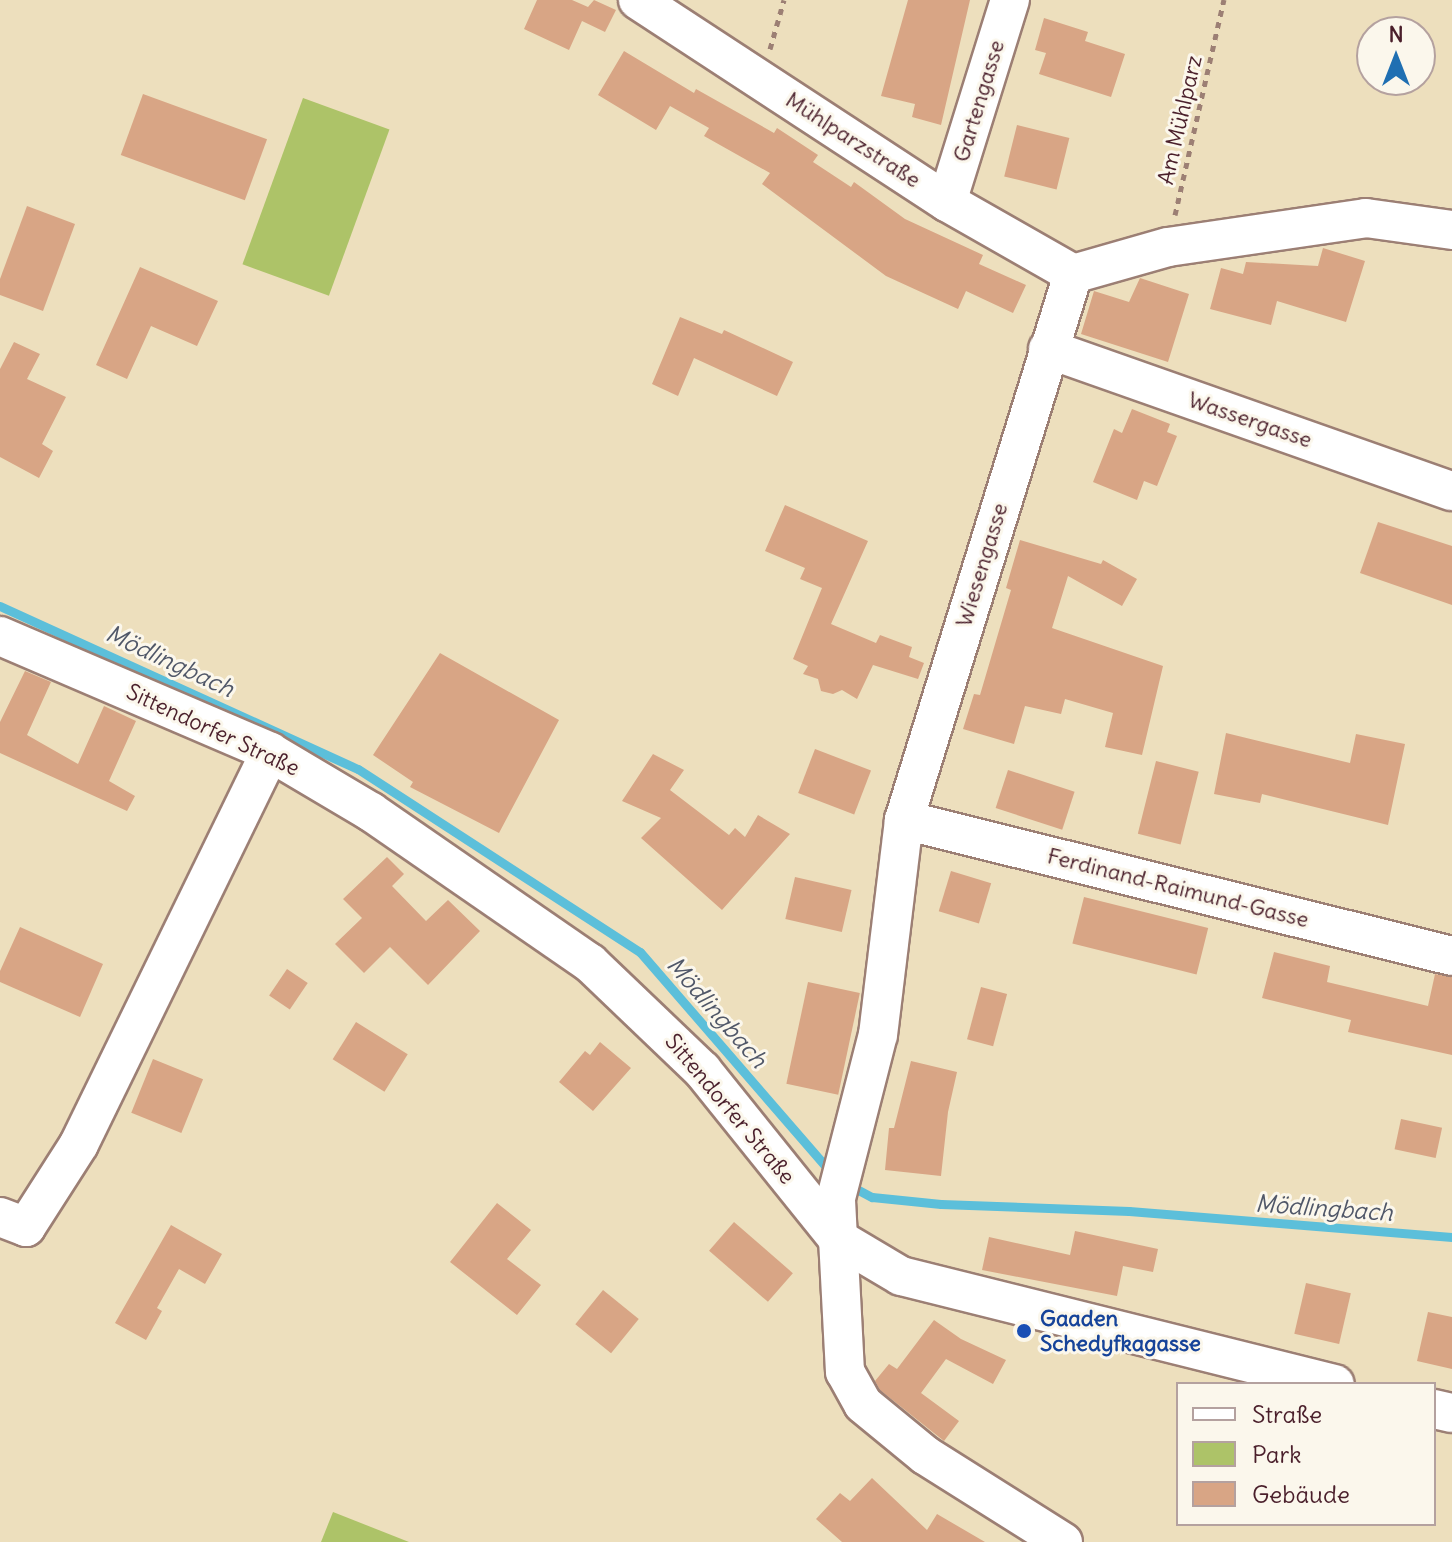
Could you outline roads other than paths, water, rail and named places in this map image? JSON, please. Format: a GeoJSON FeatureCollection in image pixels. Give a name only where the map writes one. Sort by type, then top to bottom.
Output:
{"type":"FeatureCollection","features":[{"type":"Feature","properties":{"kind":"street","name":"Mühlparzstraße"},"geometry":{"type":"LineString","coordinates":[[638,0],[947,202],[1073,274]]}},
{"type":"Feature","properties":{"kind":"street","name":"Gartengasse"},"geometry":{"type":"LineString","coordinates":[[947,202],[1010,0]]}},
{"type":"Feature","properties":{"kind":"street"},"geometry":{"type":"LineString","coordinates":[[1073,274],[1168,247],[1366,218],[1452,230]]}},
{"type":"Feature","properties":{"kind":"street","name":"Wiesengasse"},"geometry":{"type":"LineString","coordinates":[[1065,1540],[925,1455],[863,1404],[845,1372],[837,1238],[840,1180],[878,1035],[904,820],[1073,274]]}},
{"type":"Feature","properties":{"kind":"street","name":"Wassergasse"},"geometry":{"type":"LineString","coordinates":[[1048,349],[1452,491]]}},
{"type":"Feature","properties":{"kind":"street","name":"Sittendorfer Straße"},"geometry":{"type":"LineString","coordinates":[[0,636],[270,752],[371,812],[590,963],[702,1070],[837,1238],[901,1276],[1327,1382]]}},
{"type":"Feature","properties":{"kind":"street"},"geometry":{"type":"LineString","coordinates":[[0,1217],[26,1227],[79,1144],[270,752]]}},
{"type":"Feature","properties":{"kind":"street","name":"Ferdinand-Raimund-Gasse"},"geometry":{"type":"LineString","coordinates":[[904,820],[1452,956]]}},
{"type":"Feature","properties":{"kind":"waterway","name":"Mödlingbach"},"geometry":{"type":"LineString","coordinates":[[0,606],[358,769],[640,952],[833,1175]]}},
{"type":"Feature","properties":{"kind":"waterway","name":"Mödlingbach"},"geometry":{"type":"LineString","coordinates":[[849,1185],[872,1197],[941,1204],[1129,1211],[1452,1237]]}},
{"type":"Feature","properties":{"kind":"place","name":"Gaaden Schedyfkagasse"},"geometry":{"type":"Point","coordinates":[1024,1331]}}]}
